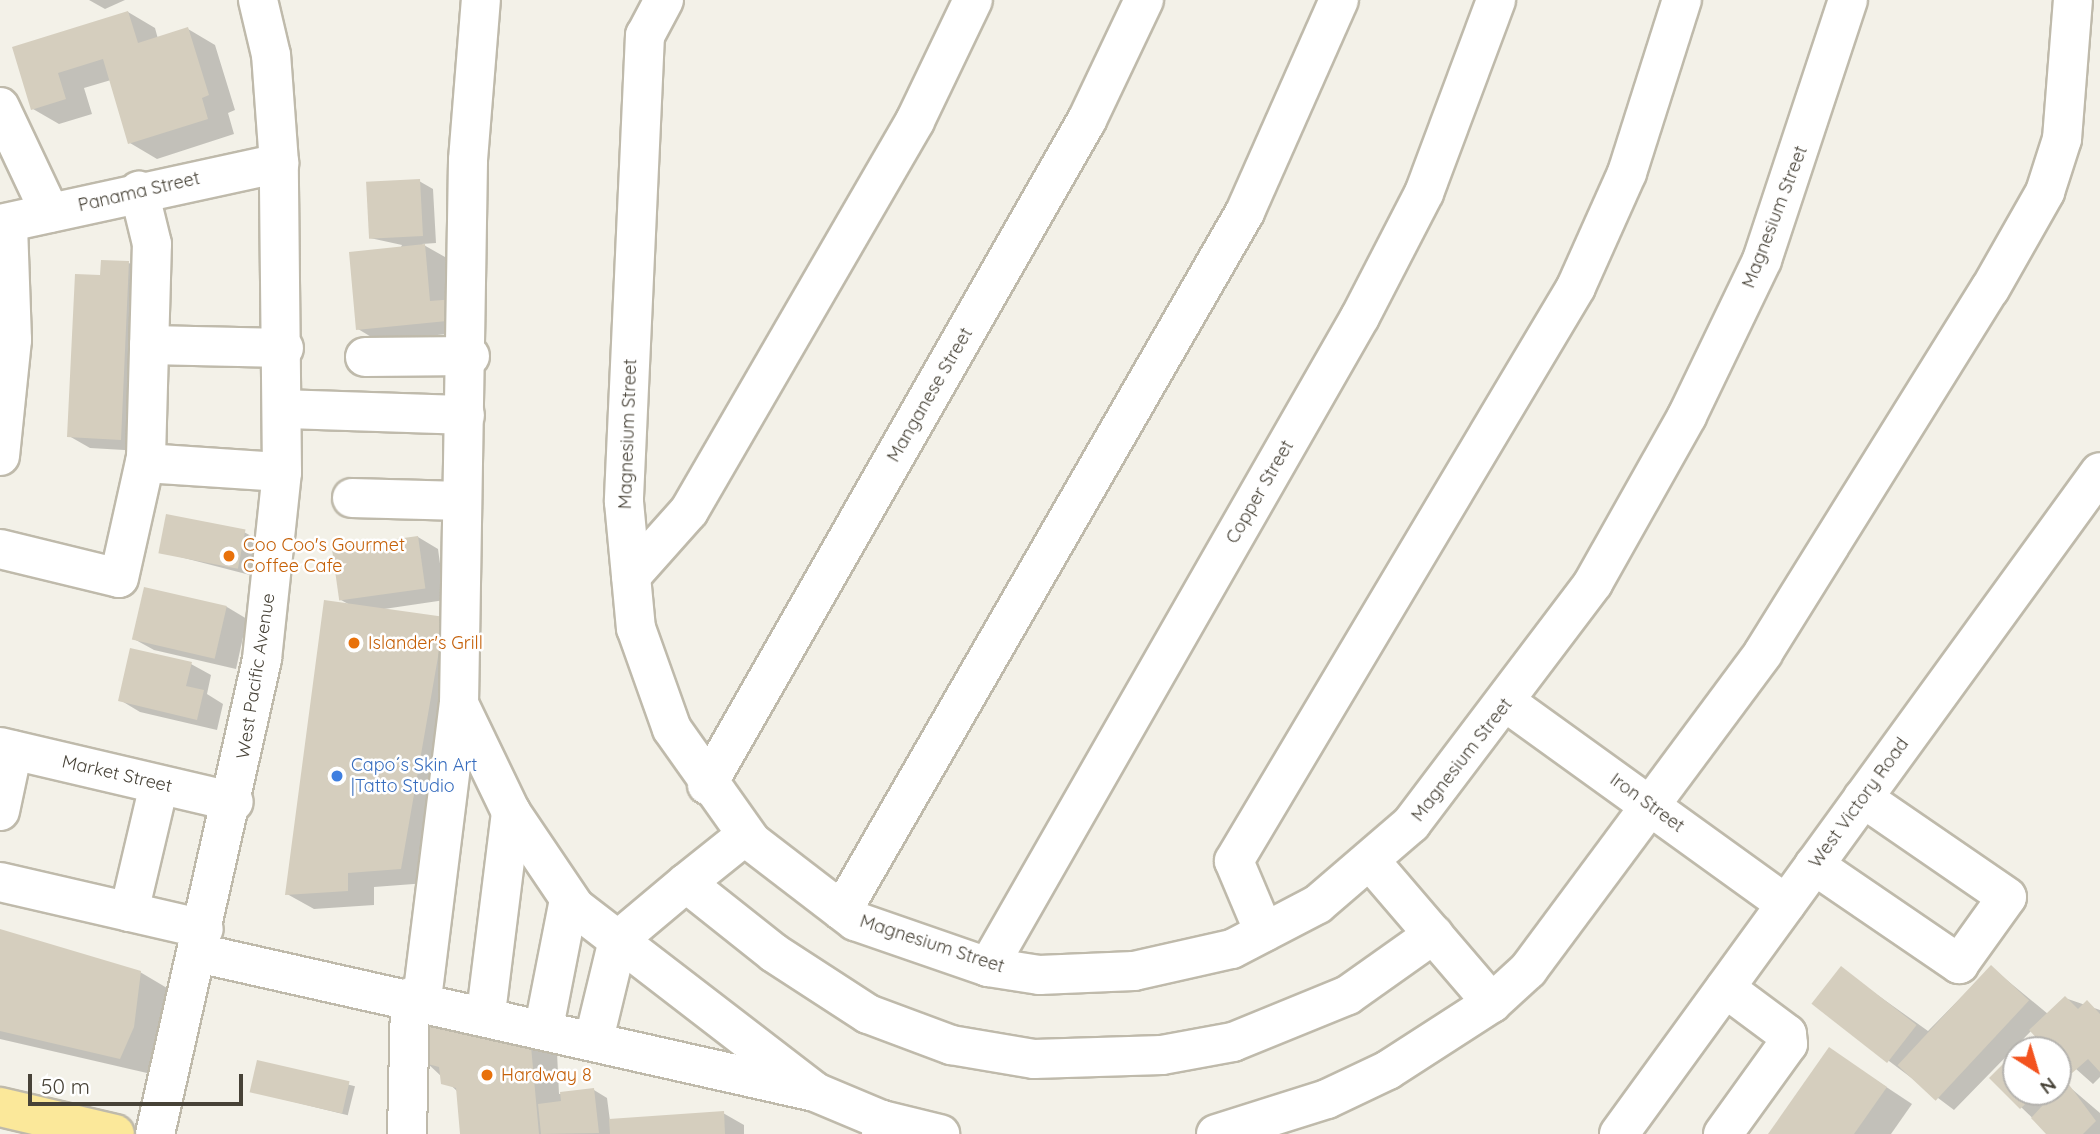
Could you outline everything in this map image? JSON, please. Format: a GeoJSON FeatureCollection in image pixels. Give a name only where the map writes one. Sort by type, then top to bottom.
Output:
{"type":"FeatureCollection","features":[{"type":"Feature","properties":{"kind":"main road"},"geometry":{"type":"LineString","coordinates":[[0,1107],[115,1134]]}},
{"type":"Feature","properties":{"kind":"street","name":"West Pacific Avenue"},"geometry":{"type":"LineString","coordinates":[[155,1134],[234,802],[262,659],[282,472],[284,348],[279,163],[271,55],[258,0]]}},
{"type":"Feature","properties":{"kind":"street"},"geometry":{"type":"LineString","coordinates":[[407,1134],[416,998],[458,704],[462,501],[470,356],[468,160],[481,0]]}},
{"type":"Feature","properties":{"kind":"street","name":"Magnesium Street"},"geometry":{"type":"LineString","coordinates":[[664,0],[645,35],[624,502],[636,628],[672,729],[707,785],[746,835],[855,921],[988,967],[1039,975],[1134,971],[1232,949],[1318,904],[1373,864],[1507,703],[1593,583],[1687,416],[1762,260],[1848,0]]}},
{"type":"Feature","properties":{"kind":"street"},"geometry":{"type":"LineString","coordinates":[[631,576],[689,511],[915,121],[973,0]]}},
{"type":"Feature","properties":{"kind":"street","name":"Manganese Street"},"geometry":{"type":"LineString","coordinates":[[707,785],[1087,120],[1144,0]]}},
{"type":"Feature","properties":{"kind":"street"},"geometry":{"type":"LineString","coordinates":[[842,911],[1245,212],[1339,0]]}},
{"type":"Feature","properties":{"kind":"street","name":"Copper Street"},"geometry":{"type":"LineString","coordinates":[[988,967],[1360,317],[1424,193],[1496,0]]}},
{"type":"Feature","properties":{"kind":"street"},"geometry":{"type":"LineString","coordinates":[[1264,932],[1234,861],[1577,287],[1627,173],[1682,0]]}},
{"type":"Feature","properties":{"kind":"street"},"geometry":{"type":"LineString","coordinates":[[1216,1134],[1340,1093],[1492,1003],[1528,970],[1653,808],[1763,653],[2045,192],[2062,139],[2081,24]]}},
{"type":"Feature","properties":{"kind":"street"},"geometry":{"type":"LineString","coordinates":[[0,107],[50,213]]}},
{"type":"Feature","properties":{"kind":"street","name":"Panama Street"},"geometry":{"type":"LineString","coordinates":[[4,223],[139,191],[279,163]]}},
{"type":"Feature","properties":{"kind":"street"},"geometry":{"type":"LineString","coordinates":[[0,550],[119,578],[145,463],[152,244],[139,191]]}},
{"type":"Feature","properties":{"kind":"street"},"geometry":{"type":"LineString","coordinates":[[1,435],[6,300],[4,223]]}},
{"type":"Feature","properties":{"kind":"street"},"geometry":{"type":"LineString","coordinates":[[149,345],[284,348]]}},
{"type":"Feature","properties":{"kind":"street"},"geometry":{"type":"LineString","coordinates":[[365,357],[470,356]]}},
{"type":"Feature","properties":{"kind":"street"},"geometry":{"type":"LineString","coordinates":[[284,409],[466,415]]}},
{"type":"Feature","properties":{"kind":"street"},"geometry":{"type":"LineString","coordinates":[[145,463],[282,472]]}},
{"type":"Feature","properties":{"kind":"street","name":"West Victory Road"},"geometry":{"type":"LineString","coordinates":[[1619,1134],[2100,472]]}},
{"type":"Feature","properties":{"kind":"street"},"geometry":{"type":"LineString","coordinates":[[352,498],[462,501]]}},
{"type":"Feature","properties":{"kind":"street","name":"Iron Street"},"geometry":{"type":"LineString","coordinates":[[1507,703],[1786,904]]}},
{"type":"Feature","properties":{"kind":"street"},"geometry":{"type":"LineString","coordinates":[[458,704],[511,812],[569,898],[618,940],[815,1092],[882,1127],[940,1134]]}},
{"type":"Feature","properties":{"kind":"street"},"geometry":{"type":"LineString","coordinates":[[0,811],[7,748]]}},
{"type":"Feature","properties":{"kind":"street","name":"Market Street"},"geometry":{"type":"LineString","coordinates":[[7,748],[234,802]]}},
{"type":"Feature","properties":{"kind":"street"},"geometry":{"type":"LineString","coordinates":[[129,912],[159,785]]}},
{"type":"Feature","properties":{"kind":"street"},"geometry":{"type":"LineString","coordinates":[[1814,865],[1959,964],[2007,897],[1863,798]]}},
{"type":"Feature","properties":{"kind":"street"},"geometry":{"type":"LineString","coordinates":[[486,1013],[511,812]]}},
{"type":"Feature","properties":{"kind":"street"},"geometry":{"type":"LineString","coordinates":[[594,1039],[618,940],[746,835]]}},
{"type":"Feature","properties":{"kind":"street"},"geometry":{"type":"LineString","coordinates":[[1373,864],[1492,1003]]}},
{"type":"Feature","properties":{"kind":"street"},"geometry":{"type":"LineString","coordinates":[[0,882],[129,912],[201,941],[416,998],[815,1092]]}},
{"type":"Feature","properties":{"kind":"street"},"geometry":{"type":"LineString","coordinates":[[686,883],[774,953],[868,1014],[951,1045],[1034,1059],[1162,1055],[1233,1042],[1348,995],[1434,934]]}},
{"type":"Feature","properties":{"kind":"street"},"geometry":{"type":"LineString","coordinates":[[544,1027],[569,898]]}},
{"type":"Feature","properties":{"kind":"street"},"geometry":{"type":"LineString","coordinates":[[1723,1134],[1787,1044],[1787,1034],[1725,988]]}},
{"type":"Feature","properties":{"kind":"building"},"geometry":{"type":"Polygon","coordinates":[[[128,11],[138,43],[188,27],[209,95],[202,98],[208,119],[128,144],[103,59],[58,73],[66,99],[31,110],[12,47],[128,11]]]}},
{"type":"Feature","properties":{"kind":"building"},"geometry":{"type":"Polygon","coordinates":[[[420,179],[423,236],[369,239],[366,182],[420,179]]]}},
{"type":"Feature","properties":{"kind":"building"},"geometry":{"type":"Polygon","coordinates":[[[425,244],[430,301],[455,299],[457,320],[356,330],[349,252],[425,244]]]}},
{"type":"Feature","properties":{"kind":"building"},"geometry":{"type":"Polygon","coordinates":[[[101,260],[129,261],[121,440],[67,437],[75,274],[100,275],[101,260]]]}},
{"type":"Feature","properties":{"kind":"building"},"geometry":{"type":"Polygon","coordinates":[[[166,514],[246,529],[238,569],[158,553],[166,514]]]}},
{"type":"Feature","properties":{"kind":"building"},"geometry":{"type":"Polygon","coordinates":[[[418,536],[425,588],[339,601],[332,548],[418,536]]]}},
{"type":"Feature","properties":{"kind":"building"},"geometry":{"type":"Polygon","coordinates":[[[144,587],[227,606],[215,659],[132,640],[144,587]]]}},
{"type":"Feature","properties":{"kind":"building"},"geometry":{"type":"Polygon","coordinates":[[[324,600],[445,617],[401,869],[348,873],[348,891],[285,895],[324,600]]]}},
{"type":"Feature","properties":{"kind":"building"},"geometry":{"type":"Polygon","coordinates":[[[130,648],[192,662],[186,686],[204,690],[197,720],[118,701],[130,648]]]}},
{"type":"Feature","properties":{"kind":"building"},"geometry":{"type":"Polygon","coordinates":[[[0,929],[141,971],[134,1027],[120,1059],[0,1031],[0,929]]]}},
{"type":"Feature","properties":{"kind":"building"},"geometry":{"type":"Polygon","coordinates":[[[1991,965],[2029,1000],[1936,1101],[1898,1065],[1991,965]]]}},
{"type":"Feature","properties":{"kind":"building"},"geometry":{"type":"Polygon","coordinates":[[[1841,966],[1917,1025],[1887,1063],[1811,1004],[1841,966]]]}},
{"type":"Feature","properties":{"kind":"building"},"geometry":{"type":"Polygon","coordinates":[[[2065,996],[2078,1009],[2087,1000],[2100,1014],[2100,1072],[2088,1059],[2072,1073],[2072,1036],[2035,1036],[2029,1030],[2065,996]]]}},
{"type":"Feature","properties":{"kind":"building","name":"Hardway 8"},"geometry":{"type":"Polygon","coordinates":[[[427,1022],[530,1035],[539,1134],[460,1134],[456,1088],[441,1084],[439,1067],[424,1063],[427,1022]]]}},
{"type":"Feature","properties":{"kind":"building"},"geometry":{"type":"Polygon","coordinates":[[[1829,1047],[1887,1087],[1854,1134],[1768,1134],[1829,1047]]]}},
{"type":"Feature","properties":{"kind":"building"},"geometry":{"type":"Polygon","coordinates":[[[257,1060],[350,1081],[342,1114],[250,1092],[257,1060]]]}},
{"type":"Feature","properties":{"kind":"building"},"geometry":{"type":"Polygon","coordinates":[[[2002,1065],[2002,1091],[1989,1078],[2002,1065]]]}},
{"type":"Feature","properties":{"kind":"building"},"geometry":{"type":"Polygon","coordinates":[[[594,1088],[599,1133],[541,1134],[538,1104],[561,1101],[560,1092],[594,1088]]]}},
{"type":"Feature","properties":{"kind":"building"},"geometry":{"type":"Polygon","coordinates":[[[2072,1089],[2096,1121],[2083,1134],[2046,1134],[2031,1118],[2042,1106],[2072,1106],[2072,1089]]]}},
{"type":"Feature","properties":{"kind":"building"},"geometry":{"type":"Polygon","coordinates":[[[724,1111],[725,1134],[610,1134],[609,1119],[724,1111]]]}},
{"type":"Feature","properties":{"kind":"place","name":"Coo Coo's Gourmet Coffee Cafe"},"geometry":{"type":"Point","coordinates":[229,556]}},
{"type":"Feature","properties":{"kind":"place","name":"Islander's Grill"},"geometry":{"type":"Point","coordinates":[354,643]}},
{"type":"Feature","properties":{"kind":"place","name":"Capo´s Skin Art |Tatto Studio"},"geometry":{"type":"Point","coordinates":[337,776]}},
{"type":"Feature","properties":{"kind":"place","name":"Hardway 8"},"geometry":{"type":"Point","coordinates":[487,1075]}}]}
